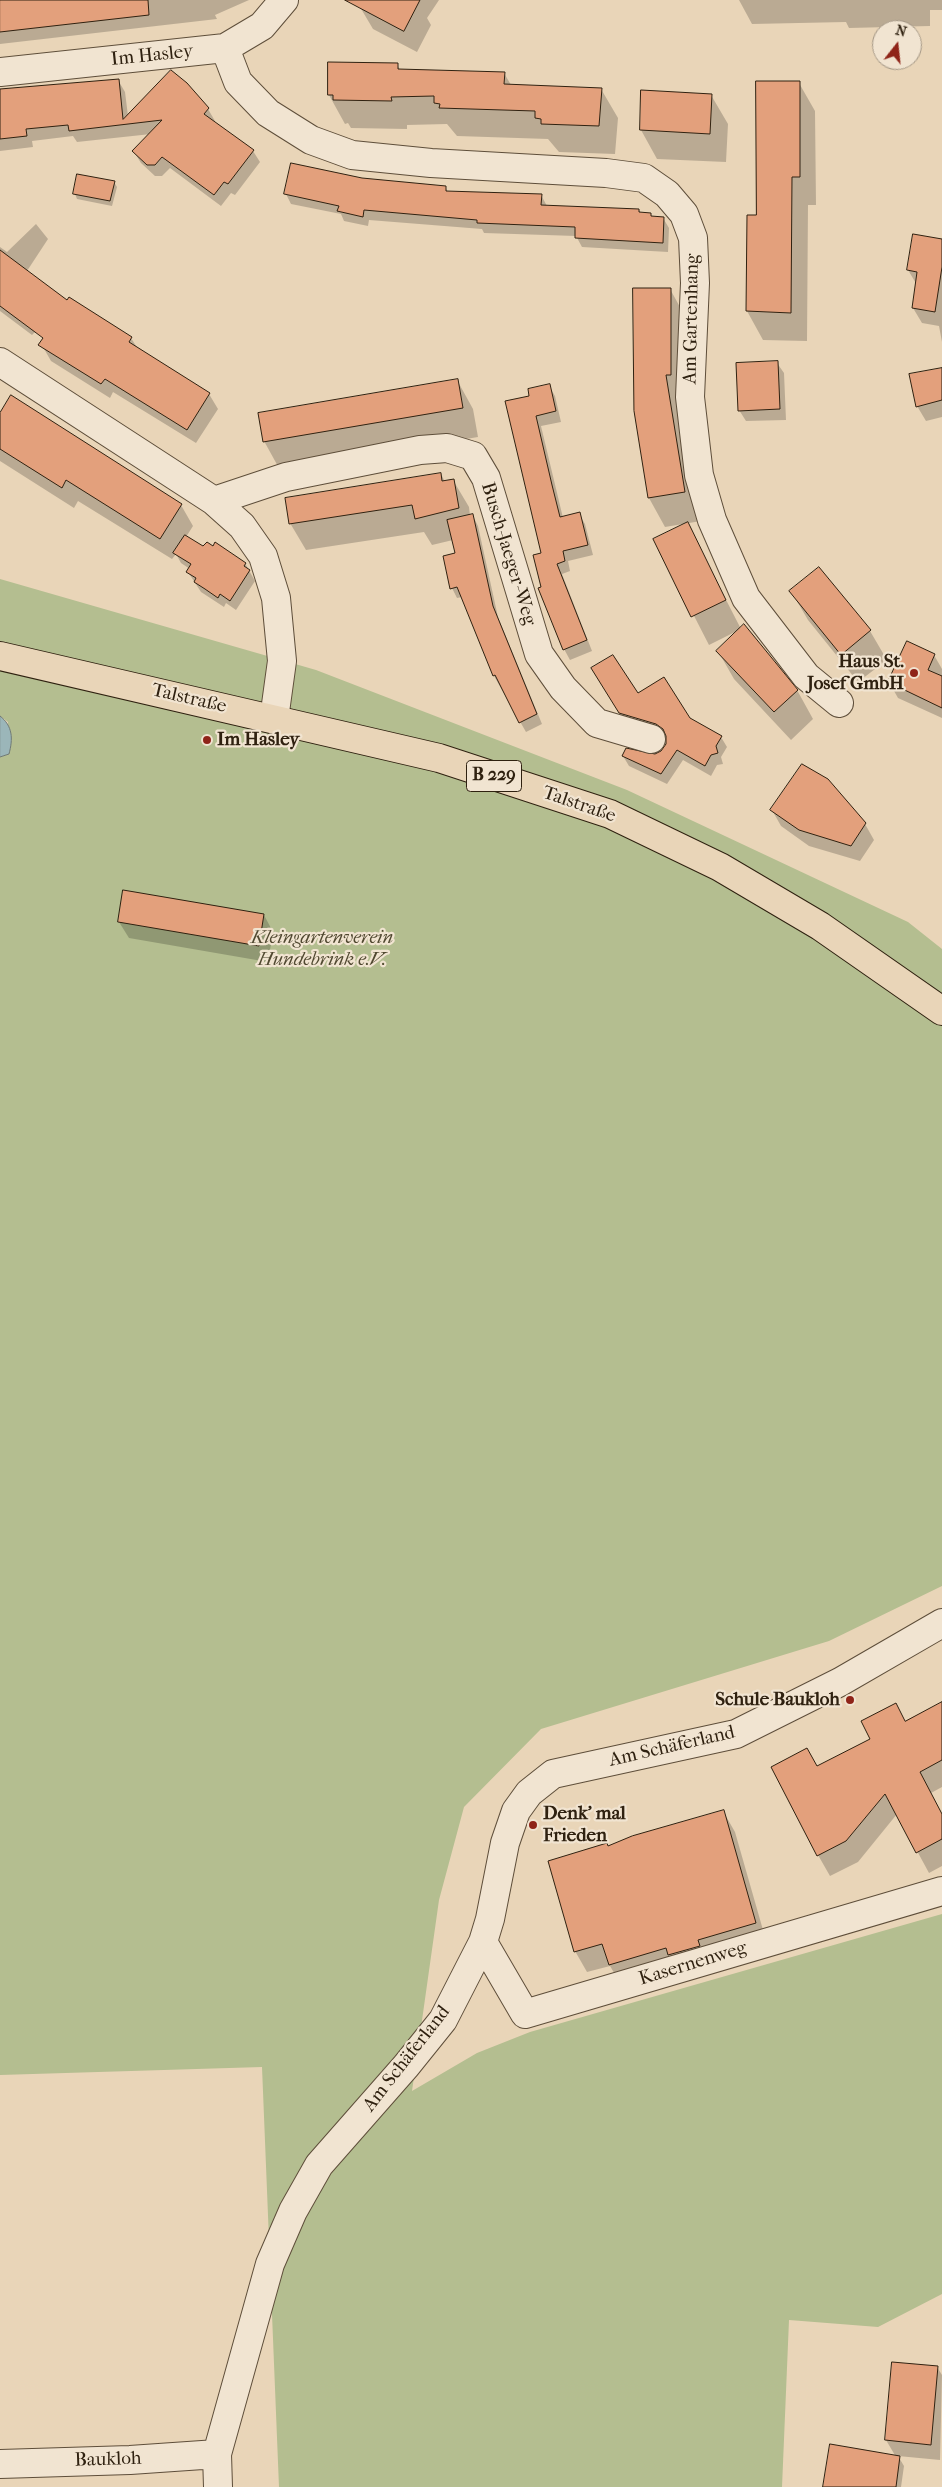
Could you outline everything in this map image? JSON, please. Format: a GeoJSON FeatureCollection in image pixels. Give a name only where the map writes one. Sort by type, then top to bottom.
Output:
{"type":"FeatureCollection","features":[{"type":"Feature","properties":{"kind":"main road","name":"Talstraße"},"geometry":{"type":"LineString","coordinates":[[0,656],[439,758],[610,814],[720,867],[820,926],[942,1011]]}},
{"type":"Feature","properties":{"kind":"street"},"geometry":{"type":"LineString","coordinates":[[225,48],[262,26],[284,0]]}},
{"type":"Feature","properties":{"kind":"street","name":"Im Hasley"},"geometry":{"type":"LineString","coordinates":[[0,72],[225,48]]}},
{"type":"Feature","properties":{"kind":"street","name":"Am Gartenhang"},"geometry":{"type":"LineString","coordinates":[[225,48],[238,82],[268,113],[311,140],[352,155],[431,163],[606,173],[644,178],[667,194],[684,214],[694,238],[695,284],[690,397],[699,475],[712,520],[746,598],[806,676],[839,703]]}},
{"type":"Feature","properties":{"kind":"street"},"geometry":{"type":"LineString","coordinates":[[0,362],[214,501],[242,526],[262,556],[276,598],[282,661],[274,719]]}},
{"type":"Feature","properties":{"kind":"street","name":"Busch-Jaeger-Weg"},"geometry":{"type":"LineString","coordinates":[[214,501],[286,477],[420,450],[447,448],[473,456],[486,478],[539,654],[563,688],[597,723],[650,739]]}},
{"type":"Feature","properties":{"kind":"street","name":"Am Schäferland"},"geometry":{"type":"LineString","coordinates":[[218,2487],[217,2454],[270,2264],[293,2211],[318,2165],[406,2066],[443,2020],[483,1942],[490,1919],[506,1843],[516,1811],[529,1793],[553,1774],[736,1734],[840,1682],[942,1623]]}},
{"type":"Feature","properties":{"kind":"street","name":"Kasernenweg"},"geometry":{"type":"LineString","coordinates":[[483,1942],[525,2014],[942,1891]]}},
{"type":"Feature","properties":{"kind":"street","name":"Baukloh"},"geometry":{"type":"LineString","coordinates":[[0,2464],[130,2460],[217,2454]]}},
{"type":"Feature","properties":{"kind":"green space","name":"Kleingartenverein Hundebrink e.V."},"geometry":{"type":"Polygon","coordinates":[[[0,579],[316,670],[627,790],[908,922],[942,949],[942,1586],[829,1641],[541,1729],[464,1807],[439,1900],[412,2091],[477,2053],[530,2032],[942,1914],[942,2294],[878,2327],[789,2320],[782,2487],[279,2487],[262,2067],[0,2075],[0,757],[9,754],[8,722],[0,716],[0,579]]]}},
{"type":"Feature","properties":{"kind":"water"},"geometry":{"type":"Polygon","coordinates":[[[0,716],[10,728],[11,743],[9,754],[0,757],[0,716]]]}},
{"type":"Feature","properties":{"kind":"building"},"geometry":{"type":"Polygon","coordinates":[[[0,0],[148,0],[149,15],[0,32],[0,0]]]}},
{"type":"Feature","properties":{"kind":"building"},"geometry":{"type":"Polygon","coordinates":[[[345,0],[420,0],[404,31],[345,0]]]}},
{"type":"Feature","properties":{"kind":"building"},"geometry":{"type":"Polygon","coordinates":[[[328,62],[398,63],[398,69],[505,72],[504,84],[602,88],[599,126],[541,124],[541,119],[535,118],[535,111],[439,108],[440,104],[434,103],[434,96],[391,97],[392,101],[333,100],[333,95],[328,95],[328,62]]]}},
{"type":"Feature","properties":{"kind":"building"},"geometry":{"type":"Polygon","coordinates":[[[171,70],[187,83],[209,108],[204,114],[254,150],[228,184],[224,182],[214,195],[162,157],[155,165],[147,165],[132,151],[162,120],[69,131],[68,125],[26,129],[27,136],[0,139],[0,89],[119,79],[123,119],[171,70]]]}},
{"type":"Feature","properties":{"kind":"building"},"geometry":{"type":"Polygon","coordinates":[[[756,81],[800,81],[800,177],[792,177],[791,313],[746,311],[747,215],[756,215],[756,81]]]}},
{"type":"Feature","properties":{"kind":"building"},"geometry":{"type":"Polygon","coordinates":[[[641,90],[712,94],[710,134],[640,130],[641,90]]]}},
{"type":"Feature","properties":{"kind":"building"},"geometry":{"type":"Polygon","coordinates":[[[291,163],[362,178],[446,186],[446,191],[542,194],[541,205],[639,209],[639,212],[651,213],[651,216],[664,217],[663,243],[575,238],[575,227],[477,223],[477,220],[364,210],[363,217],[337,211],[339,206],[284,194],[291,163]]]}},
{"type":"Feature","properties":{"kind":"building"},"geometry":{"type":"Polygon","coordinates":[[[77,174],[115,181],[110,201],[73,194],[77,174]]]}},
{"type":"Feature","properties":{"kind":"building"},"geometry":{"type":"Polygon","coordinates":[[[913,234],[942,239],[942,267],[935,312],[912,308],[917,272],[907,270],[913,234]]]}},
{"type":"Feature","properties":{"kind":"building"},"geometry":{"type":"Polygon","coordinates":[[[0,250],[67,300],[69,297],[132,337],[129,342],[210,393],[187,430],[105,379],[101,384],[38,345],[43,338],[0,306],[0,250]]]}},
{"type":"Feature","properties":{"kind":"building"},"geometry":{"type":"Polygon","coordinates":[[[633,288],[671,288],[671,375],[666,375],[685,492],[648,498],[634,411],[633,288]]]}},
{"type":"Feature","properties":{"kind":"building"},"geometry":{"type":"Polygon","coordinates":[[[778,361],[780,409],[738,411],[736,363],[778,361]]]}},
{"type":"Feature","properties":{"kind":"building"},"geometry":{"type":"Polygon","coordinates":[[[942,368],[942,400],[916,407],[909,374],[942,368]]]}},
{"type":"Feature","properties":{"kind":"building"},"geometry":{"type":"Polygon","coordinates":[[[458,379],[463,408],[263,442],[258,413],[458,379]]]}},
{"type":"Feature","properties":{"kind":"building"},"geometry":{"type":"Polygon","coordinates":[[[550,384],[556,411],[536,416],[552,485],[560,517],[580,512],[588,545],[563,551],[565,561],[557,564],[587,640],[563,650],[538,588],[541,587],[533,555],[541,553],[505,401],[529,396],[528,389],[550,384]]]}},
{"type":"Feature","properties":{"kind":"building"},"geometry":{"type":"Polygon","coordinates":[[[11,395],[182,504],[160,539],[66,480],[62,488],[0,449],[0,413],[11,395]]]}},
{"type":"Feature","properties":{"kind":"building"},"geometry":{"type":"Polygon","coordinates":[[[441,473],[442,481],[454,479],[459,508],[415,519],[412,505],[289,524],[285,498],[441,473]]]}},
{"type":"Feature","properties":{"kind":"building"},"geometry":{"type":"Polygon","coordinates":[[[473,514],[493,606],[537,714],[519,723],[495,675],[493,676],[457,587],[450,589],[443,556],[455,553],[447,520],[473,514]]]}},
{"type":"Feature","properties":{"kind":"building"},"geometry":{"type":"Polygon","coordinates":[[[688,522],[726,600],[691,617],[653,539],[688,522]]]}},
{"type":"Feature","properties":{"kind":"building"},"geometry":{"type":"Polygon","coordinates":[[[185,535],[203,546],[207,542],[213,546],[215,542],[246,563],[244,566],[250,570],[230,601],[220,594],[218,598],[194,582],[196,578],[186,572],[191,564],[173,553],[185,535]]]}},
{"type":"Feature","properties":{"kind":"building"},"geometry":{"type":"Polygon","coordinates":[[[819,567],[871,630],[841,655],[789,591],[819,567]]]}},
{"type":"Feature","properties":{"kind":"building"},"geometry":{"type":"Polygon","coordinates":[[[744,624],[798,690],[774,712],[716,651],[744,624]]]}},
{"type":"Feature","properties":{"kind":"building","name":"Haus St. Josef GmbH"},"geometry":{"type":"Polygon","coordinates":[[[907,641],[935,654],[928,670],[942,676],[942,708],[888,682],[907,641]]]}},
{"type":"Feature","properties":{"kind":"building"},"geometry":{"type":"Polygon","coordinates":[[[613,655],[638,693],[664,677],[690,718],[722,736],[716,746],[718,753],[711,755],[705,766],[677,750],[661,774],[622,756],[626,748],[655,754],[661,751],[666,744],[666,736],[663,729],[656,724],[619,713],[591,668],[613,655]]]}},
{"type":"Feature","properties":{"kind":"building"},"geometry":{"type":"Polygon","coordinates":[[[802,764],[828,779],[866,823],[851,846],[799,830],[770,810],[802,764]]]}},
{"type":"Feature","properties":{"kind":"building"},"geometry":{"type":"Polygon","coordinates":[[[123,890],[264,914],[259,946],[118,922],[123,890]]]}},
{"type":"Feature","properties":{"kind":"building"},"geometry":{"type":"Polygon","coordinates":[[[942,1702],[942,1760],[920,1772],[942,1814],[942,1839],[916,1853],[885,1794],[846,1841],[817,1856],[771,1767],[807,1748],[817,1766],[870,1739],[861,1721],[896,1703],[905,1721],[942,1702]]]}},
{"type":"Feature","properties":{"kind":"building"},"geometry":{"type":"Polygon","coordinates":[[[724,1810],[756,1923],[698,1940],[700,1946],[668,1955],[666,1948],[609,1965],[602,1944],[574,1952],[548,1861],[607,1843],[608,1846],[632,1836],[724,1810]]]}},
{"type":"Feature","properties":{"kind":"building"},"geometry":{"type":"Polygon","coordinates":[[[892,2362],[938,2366],[931,2445],[885,2440],[892,2362]]]}},
{"type":"Feature","properties":{"kind":"building"},"geometry":{"type":"Polygon","coordinates":[[[830,2444],[900,2456],[896,2487],[823,2487],[830,2444]]]}},
{"type":"Feature","properties":{"kind":"place","name":"Haus St. Josef GmbH"},"geometry":{"type":"Point","coordinates":[914,673]}},
{"type":"Feature","properties":{"kind":"place","name":"Im Hasley"},"geometry":{"type":"Point","coordinates":[207,740]}},
{"type":"Feature","properties":{"kind":"place","name":"Schule Baukloh"},"geometry":{"type":"Point","coordinates":[850,1700]}},
{"type":"Feature","properties":{"kind":"place","name":"Denk' mal Frieden"},"geometry":{"type":"Point","coordinates":[533,1825]}}]}
